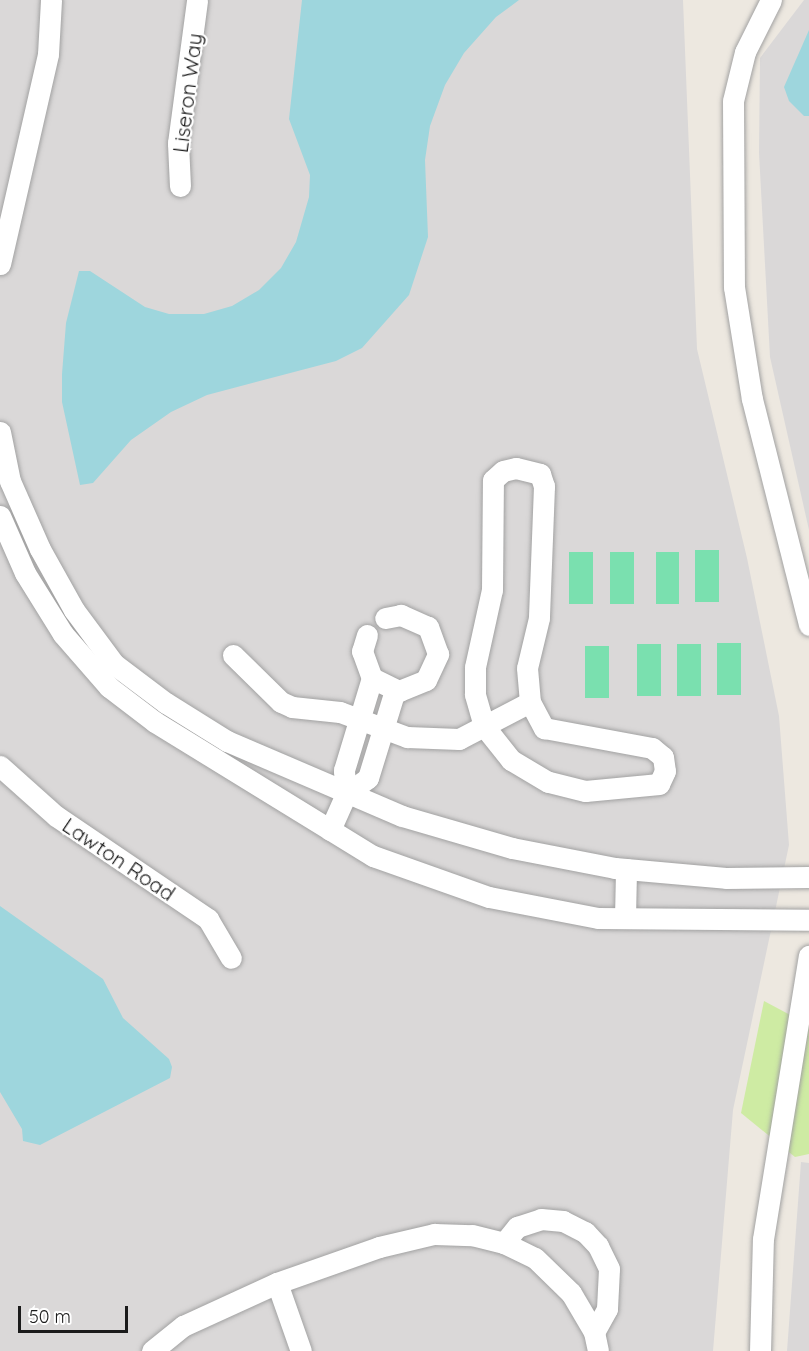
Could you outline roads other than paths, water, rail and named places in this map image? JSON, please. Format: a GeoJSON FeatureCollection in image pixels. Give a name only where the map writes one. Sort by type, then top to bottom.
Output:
{"type":"FeatureCollection","features":[{"type":"Feature","properties":{"kind":"street"},"geometry":{"type":"LineString","coordinates":[[0,264],[48,54],[51,0]]}},
{"type":"Feature","properties":{"kind":"street","name":"Liseron Way"},"geometry":{"type":"LineString","coordinates":[[180,186],[178,143],[197,0]]}},
{"type":"Feature","properties":{"kind":"street"},"geometry":{"type":"LineString","coordinates":[[771,0],[745,52],[733,100],[735,287],[752,399],[809,625]]}},
{"type":"Feature","properties":{"kind":"street"},"geometry":{"type":"LineString","coordinates":[[0,432],[5,482],[74,610],[114,664],[166,703],[227,741],[346,794],[402,816],[512,848],[626,869],[726,878],[809,877]]}},
{"type":"Feature","properties":{"kind":"street"},"geometry":{"type":"LineString","coordinates":[[516,468],[540,474],[544,486],[539,618],[527,668],[530,702],[544,728],[652,748],[663,757],[665,771],[659,784],[585,791],[548,782],[510,760],[484,726],[475,694],[475,667],[492,590],[494,480],[503,471],[516,468]]}},
{"type":"Feature","properties":{"kind":"street"},"geometry":{"type":"LineString","coordinates":[[0,516],[25,573],[63,634],[109,687],[155,722],[373,856],[489,897],[598,918],[809,920]]}},
{"type":"Feature","properties":{"kind":"street"},"geometry":{"type":"LineString","coordinates":[[372,678],[395,690],[413,688],[426,680],[438,654],[428,627],[416,618],[402,615],[385,618]]}},
{"type":"Feature","properties":{"kind":"street"},"geometry":{"type":"LineString","coordinates":[[330,830],[346,794],[344,770],[372,678],[362,651],[367,635]]}},
{"type":"Feature","properties":{"kind":"street"},"geometry":{"type":"LineString","coordinates":[[233,655],[286,704],[360,718],[407,737],[433,740],[459,739],[530,702]]}},
{"type":"Feature","properties":{"kind":"street"},"geometry":{"type":"LineString","coordinates":[[346,794],[368,778],[395,690]]}},
{"type":"Feature","properties":{"kind":"street","name":"Lawton Road"},"geometry":{"type":"LineString","coordinates":[[0,766],[56,816],[208,919],[231,958]]}},
{"type":"Feature","properties":{"kind":"street"},"geometry":{"type":"LineString","coordinates":[[625,918],[626,869]]}},
{"type":"Feature","properties":{"kind":"street"},"geometry":{"type":"LineString","coordinates":[[760,1351],[763,1239],[809,956]]}},
{"type":"Feature","properties":{"kind":"street"},"geometry":{"type":"LineString","coordinates":[[504,1243],[517,1227],[541,1219],[563,1221],[592,1239],[609,1269],[607,1309],[596,1342]]}},
{"type":"Feature","properties":{"kind":"street"},"geometry":{"type":"LineString","coordinates":[[152,1351],[183,1326],[277,1283],[379,1247],[434,1234],[472,1235],[504,1243],[535,1258],[571,1293],[596,1342]]}},
{"type":"Feature","properties":{"kind":"street"},"geometry":{"type":"LineString","coordinates":[[277,1283],[301,1351]]}},
{"type":"Feature","properties":{"kind":"water"},"geometry":{"type":"Polygon","coordinates":[[[302,0],[519,0],[496,17],[464,53],[445,85],[430,126],[425,160],[428,237],[409,295],[362,348],[336,361],[207,395],[171,412],[131,440],[93,483],[80,485],[62,402],[66,323],[79,271],[90,271],[145,307],[169,314],[204,314],[232,306],[259,290],[281,268],[296,242],[309,197],[310,175],[289,119],[302,0]]]}},
{"type":"Feature","properties":{"kind":"water"},"geometry":{"type":"Polygon","coordinates":[[[809,30],[809,116],[804,116],[789,101],[784,87],[809,30]]]}},
{"type":"Feature","properties":{"kind":"water"},"geometry":{"type":"Polygon","coordinates":[[[0,906],[103,979],[123,1018],[169,1059],[172,1067],[170,1078],[40,1145],[23,1141],[22,1129],[0,1092],[0,906]]]}}]}
